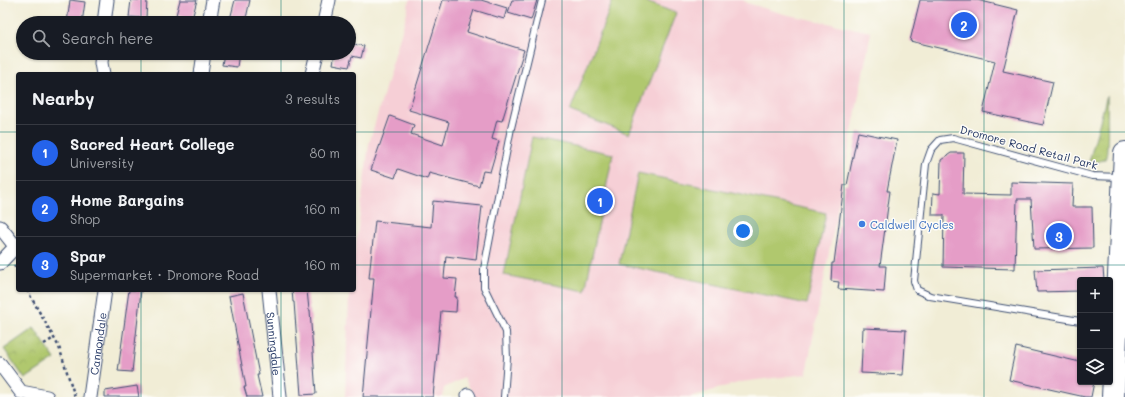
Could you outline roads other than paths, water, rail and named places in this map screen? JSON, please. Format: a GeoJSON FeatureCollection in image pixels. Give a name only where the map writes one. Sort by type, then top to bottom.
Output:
{"type":"FeatureCollection","features":[{"type":"Feature","properties":{"kind":"highway"},"geometry":{"type":"LineString","coordinates":[[1113,326],[1124,200],[1125,153]]}},
{"type":"Feature","properties":{"kind":"highway"},"geometry":{"type":"LineString","coordinates":[[1113,349],[1113,397]]}},
{"type":"Feature","properties":{"kind":"street"},"geometry":{"type":"LineString","coordinates":[[105,16],[107,0]]}},
{"type":"Feature","properties":{"kind":"street"},"geometry":{"type":"LineString","coordinates":[[210,16],[213,0]]}},
{"type":"Feature","properties":{"kind":"street"},"geometry":{"type":"LineString","coordinates":[[326,16],[329,0]]}},
{"type":"Feature","properties":{"kind":"street"},"geometry":{"type":"LineString","coordinates":[[101,60],[103,72]]}},
{"type":"Feature","properties":{"kind":"street"},"geometry":{"type":"LineString","coordinates":[[201,72],[203,60]]}},
{"type":"Feature","properties":{"kind":"street"},"geometry":{"type":"LineString","coordinates":[[312,72],[315,60]]}},
{"type":"Feature","properties":{"kind":"street"},"geometry":{"type":"LineString","coordinates":[[0,227],[16,244]]}},
{"type":"Feature","properties":{"kind":"street"},"geometry":{"type":"LineString","coordinates":[[0,263],[16,246]]}},
{"type":"Feature","properties":{"kind":"street","name":"Cannondale"},"geometry":{"type":"LineString","coordinates":[[90,397],[105,292]]}},
{"type":"Feature","properties":{"kind":"street","name":"Sunningdale"},"geometry":{"type":"LineString","coordinates":[[269,292],[280,397]]}},
{"type":"Feature","properties":{"kind":"street"},"geometry":{"type":"LineString","coordinates":[[0,364],[21,392],[47,397]]}},
{"type":"Feature","properties":{"kind":"lane"},"geometry":{"type":"LineString","coordinates":[[504,397],[507,358],[506,332],[484,287],[484,269],[511,128],[542,0]]}},
{"type":"Feature","properties":{"kind":"lane","name":"Dromore Road Retail Park"},"geometry":{"type":"LineString","coordinates":[[1077,320],[930,296],[917,290],[914,281],[926,164],[931,150],[940,140],[953,138],[1092,176],[1124,177]]}},
{"type":"Feature","properties":{"kind":"place","name":"Home Bargains"},"geometry":{"type":"Point","coordinates":[964,25]}},
{"type":"Feature","properties":{"kind":"place","name":"Sacred Heart College"},"geometry":{"type":"Point","coordinates":[600,201]}},
{"type":"Feature","properties":{"kind":"place","name":"Caldwell Cycles"},"geometry":{"type":"Point","coordinates":[862,224]}},
{"type":"Feature","properties":{"kind":"place","name":"Spar"},"geometry":{"type":"Point","coordinates":[1059,236]}}]}
